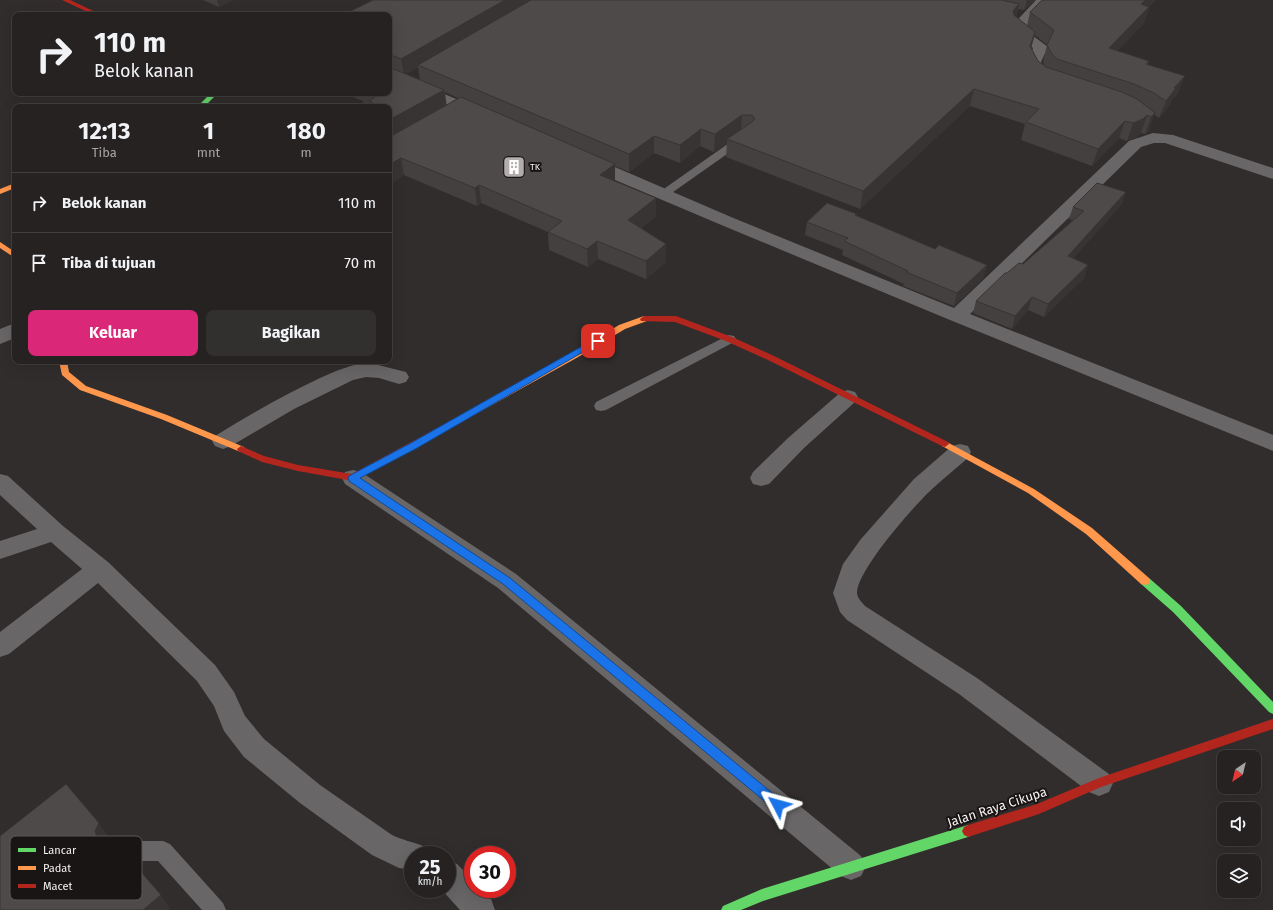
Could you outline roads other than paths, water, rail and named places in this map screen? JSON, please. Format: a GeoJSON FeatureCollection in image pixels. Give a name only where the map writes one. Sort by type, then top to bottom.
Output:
{"type":"FeatureCollection","features":[{"type":"Feature","properties":{"kind":"street"},"geometry":{"type":"LineString","coordinates":[[65,0],[92,12]]}},
{"type":"Feature","properties":{"kind":"street"},"geometry":{"type":"LineString","coordinates":[[1044,0],[1021,16],[1017,28],[1018,31],[1041,47],[1034,62],[1040,74],[1047,80],[1061,85]]}},
{"type":"Feature","properties":{"kind":"street"},"geometry":{"type":"LineString","coordinates":[[404,78],[455,110],[498,122]]}},
{"type":"Feature","properties":{"kind":"street"},"geometry":{"type":"LineString","coordinates":[[204,104],[214,96]]}},
{"type":"Feature","properties":{"kind":"street"},"geometry":{"type":"LineString","coordinates":[[1154,123],[1167,138]]}},
{"type":"Feature","properties":{"kind":"street"},"geometry":{"type":"LineString","coordinates":[[957,316],[1124,152],[1143,140],[1167,138],[1268,168]]}},
{"type":"Feature","properties":{"kind":"street"},"geometry":{"type":"LineString","coordinates":[[569,154],[1054,356],[1273,442]]}},
{"type":"Feature","properties":{"kind":"street"},"geometry":{"type":"LineString","coordinates":[[0,192],[12,186]]}},
{"type":"Feature","properties":{"kind":"street"},"geometry":{"type":"LineString","coordinates":[[0,244],[12,254]]}},
{"type":"Feature","properties":{"kind":"street"},"geometry":{"type":"LineString","coordinates":[[353,478],[572,356],[622,326],[646,318],[676,319],[729,339],[960,452],[1031,492],[1089,531],[1177,609],[1273,709]]}},
{"type":"Feature","properties":{"kind":"street"},"geometry":{"type":"LineString","coordinates":[[0,338],[12,331]]}},
{"type":"Feature","properties":{"kind":"street"},"geometry":{"type":"LineString","coordinates":[[64,364],[65,373],[83,388],[164,417],[262,459],[298,468],[353,478],[507,581],[851,866]]}},
{"type":"Feature","properties":{"kind":"street"},"geometry":{"type":"LineString","coordinates":[[223,441],[280,406],[347,375],[366,370],[377,371],[399,377]]}},
{"type":"Feature","properties":{"kind":"street"},"geometry":{"type":"LineString","coordinates":[[761,478],[796,443],[848,397]]}},
{"type":"Feature","properties":{"kind":"street"},"geometry":{"type":"LineString","coordinates":[[960,452],[922,485],[869,545],[852,571],[845,593],[849,605],[856,613],[968,686],[1099,783]]}},
{"type":"Feature","properties":{"kind":"street"},"geometry":{"type":"LineString","coordinates":[[0,482],[54,532],[99,569],[206,673],[225,700],[234,723],[254,748],[310,794],[382,845],[399,854],[404,855]]}},
{"type":"Feature","properties":{"kind":"street"},"geometry":{"type":"LineString","coordinates":[[0,550],[54,532]]}},
{"type":"Feature","properties":{"kind":"street"},"geometry":{"type":"LineString","coordinates":[[0,646],[99,569]]}},
{"type":"Feature","properties":{"kind":"street","name":"Jalan Raya Cikupa"},"geometry":{"type":"LineString","coordinates":[[727,910],[762,895],[851,866],[1039,809],[1099,783],[1273,724]]}},
{"type":"Feature","properties":{"kind":"street"},"geometry":{"type":"LineString","coordinates":[[456,884],[480,910]]}},
{"type":"Feature","properties":{"kind":"lane"},"geometry":{"type":"LineString","coordinates":[[662,194],[746,136]]}},
{"type":"Feature","properties":{"kind":"lane"},"geometry":{"type":"LineString","coordinates":[[601,406],[729,339]]}},
{"type":"Feature","properties":{"kind":"lane"},"geometry":{"type":"LineString","coordinates":[[142,851],[163,851],[216,910]]}},
{"type":"Feature","properties":{"kind":"place","name":"TK"},"geometry":{"type":"Point","coordinates":[514,167]}}]}
